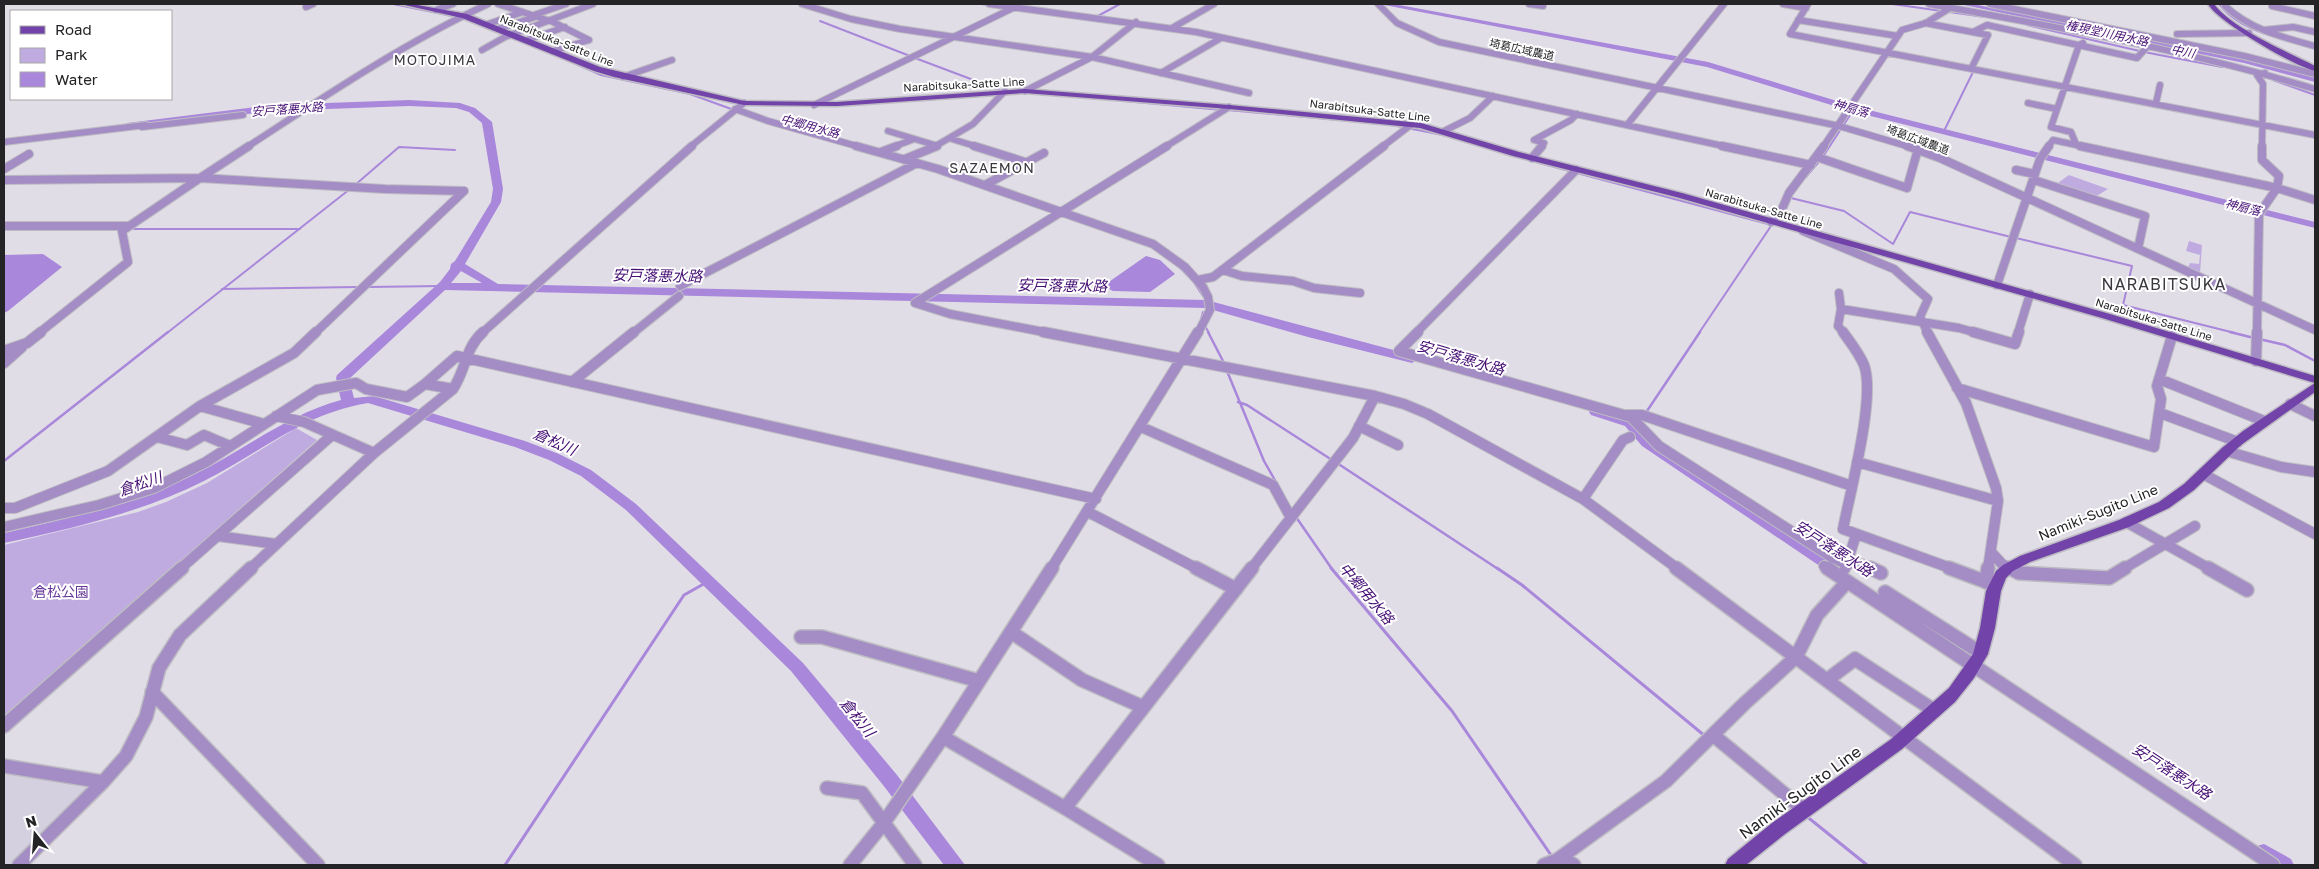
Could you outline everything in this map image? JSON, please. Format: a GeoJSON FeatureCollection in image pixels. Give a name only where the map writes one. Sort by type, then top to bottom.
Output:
{"type":"FeatureCollection","features":[{"type":"Feature","properties":{"kind":"main road","name":"Narabitsuka-Satte Line"},"geometry":{"type":"LineString","coordinates":[[403,4],[418,5],[464,16],[498,28],[509,36],[526,40],[597,69],[623,77],[744,102],[814,105],[1025,91],[1412,124],[1444,131],[1575,171],[1679,195],[2030,294],[2315,380]]}},
{"type":"Feature","properties":{"kind":"main road"},"geometry":{"type":"LineString","coordinates":[[2212,4],[2215,12],[2221,17],[2315,69]]}},
{"type":"Feature","properties":{"kind":"main road","name":"Namiki-Sugito Line"},"geometry":{"type":"LineString","coordinates":[[1734,865],[1772,832],[1844,784],[1904,738],[1959,687],[1978,660],[1986,638],[1991,583],[2008,568],[2021,561],[2126,522],[2172,501],[2226,451],[2264,421],[2315,387]]}},
{"type":"Feature","properties":{"kind":"street"},"geometry":{"type":"LineString","coordinates":[[306,7],[313,4]]}},
{"type":"Feature","properties":{"kind":"street"},"geometry":{"type":"LineString","coordinates":[[436,10],[452,4]]}},
{"type":"Feature","properties":{"kind":"street"},"geometry":{"type":"LineString","coordinates":[[4,363],[128,262],[122,231],[128,226],[310,106],[445,24],[488,4]]}},
{"type":"Feature","properties":{"kind":"street"},"geometry":{"type":"LineString","coordinates":[[498,4],[565,27],[589,40],[553,51]]}},
{"type":"Feature","properties":{"kind":"street"},"geometry":{"type":"LineString","coordinates":[[498,28],[566,4]]}},
{"type":"Feature","properties":{"kind":"street"},"geometry":{"type":"LineString","coordinates":[[480,50],[492,41],[597,4]]}},
{"type":"Feature","properties":{"kind":"street"},"geometry":{"type":"LineString","coordinates":[[802,4],[822,12],[913,33],[1092,57],[1249,93]]}},
{"type":"Feature","properties":{"kind":"street"},"geometry":{"type":"LineString","coordinates":[[989,4],[1172,28],[1811,164]]}},
{"type":"Feature","properties":{"kind":"street"},"geometry":{"type":"LineString","coordinates":[[814,105],[1023,4]]}},
{"type":"Feature","properties":{"kind":"street"},"geometry":{"type":"LineString","coordinates":[[1172,28],[1214,4]]}},
{"type":"Feature","properties":{"kind":"street"},"geometry":{"type":"LineString","coordinates":[[1370,4],[1374,8],[1380,6]]}},
{"type":"Feature","properties":{"kind":"street"},"geometry":{"type":"LineString","coordinates":[[1529,4],[1543,6]]}},
{"type":"Feature","properties":{"kind":"street"},"geometry":{"type":"LineString","coordinates":[[1627,125],[1724,4]]}},
{"type":"Feature","properties":{"kind":"street"},"geometry":{"type":"LineString","coordinates":[[1783,4],[1807,6],[1790,34],[2065,85],[2157,100],[2315,135]]}},
{"type":"Feature","properties":{"kind":"street"},"geometry":{"type":"LineString","coordinates":[[1929,4],[2029,22],[2265,73],[2315,89]]}},
{"type":"Feature","properties":{"kind":"street"},"geometry":{"type":"LineString","coordinates":[[1990,4],[2244,56],[2315,74]]}},
{"type":"Feature","properties":{"kind":"street","name":"埼葛広域農道"},"geometry":{"type":"LineString","coordinates":[[1380,6],[1402,26],[1439,42],[1839,126],[1918,149],[2315,330]]}},
{"type":"Feature","properties":{"kind":"street"},"geometry":{"type":"LineString","coordinates":[[2225,6],[2236,17],[2259,30],[2315,46]]}},
{"type":"Feature","properties":{"kind":"street"},"geometry":{"type":"LineString","coordinates":[[2272,6],[2315,16]]}},
{"type":"Feature","properties":{"kind":"street"},"geometry":{"type":"LineString","coordinates":[[1771,222],[1782,209],[1788,193],[1839,126],[1902,30],[1926,23],[1950,8]]}},
{"type":"Feature","properties":{"kind":"street"},"geometry":{"type":"LineString","coordinates":[[2279,13],[2285,13],[2288,10]]}},
{"type":"Feature","properties":{"kind":"street"},"geometry":{"type":"LineString","coordinates":[[488,24],[523,12]]}},
{"type":"Feature","properties":{"kind":"street"},"geometry":{"type":"LineString","coordinates":[[1798,20],[1898,36]]}},
{"type":"Feature","properties":{"kind":"street"},"geometry":{"type":"LineString","coordinates":[[1916,21],[1988,34],[1972,67]]}},
{"type":"Feature","properties":{"kind":"street"},"geometry":{"type":"LineString","coordinates":[[1025,91],[1092,57],[1107,43],[1136,22]]}},
{"type":"Feature","properties":{"kind":"street"},"geometry":{"type":"LineString","coordinates":[[1974,32],[1987,25],[2137,58],[2146,48]]}},
{"type":"Feature","properties":{"kind":"street"},"geometry":{"type":"LineString","coordinates":[[526,40],[565,27]]}},
{"type":"Feature","properties":{"kind":"street"},"geometry":{"type":"LineString","coordinates":[[2177,34],[2248,32],[2293,27],[2315,32]]}},
{"type":"Feature","properties":{"kind":"street"},"geometry":{"type":"LineString","coordinates":[[2076,144],[2071,132],[2051,127],[2079,45],[2096,37]]}},
{"type":"Feature","properties":{"kind":"street"},"geometry":{"type":"LineString","coordinates":[[1161,73],[1222,38]]}},
{"type":"Feature","properties":{"kind":"street"},"geometry":{"type":"LineString","coordinates":[[623,77],[672,60]]}},
{"type":"Feature","properties":{"kind":"street"},"geometry":{"type":"LineString","coordinates":[[2256,361],[2260,211],[2277,188],[2279,176],[2262,160],[2263,84],[2258,75],[2265,73]]}},
{"type":"Feature","properties":{"kind":"street"},"geometry":{"type":"LineString","coordinates":[[2151,87],[2159,87],[2157,100]]}},
{"type":"Feature","properties":{"kind":"street"},"geometry":{"type":"LineString","coordinates":[[905,159],[952,140],[998,102],[1005,91]]}},
{"type":"Feature","properties":{"kind":"street"},"geometry":{"type":"LineString","coordinates":[[2138,93],[2157,100]]}},
{"type":"Feature","properties":{"kind":"street"},"geometry":{"type":"LineString","coordinates":[[1444,131],[1470,118],[1493,96]]}},
{"type":"Feature","properties":{"kind":"street"},"geometry":{"type":"LineString","coordinates":[[19,865],[103,782],[126,756],[146,717],[159,668],[180,635],[374,453],[453,389],[462,378],[468,348],[474,340],[667,166],[744,102]]}},
{"type":"Feature","properties":{"kind":"street"},"geometry":{"type":"LineString","coordinates":[[2028,103],[2057,109]]}},
{"type":"Feature","properties":{"kind":"street"},"geometry":{"type":"LineString","coordinates":[[735,109],[768,121],[905,159],[1155,244],[1198,280],[1210,304],[1182,358],[1141,427],[1011,632],[943,737],[883,824],[850,865]]}},
{"type":"Feature","properties":{"kind":"street"},"geometry":{"type":"LineString","coordinates":[[1226,109],[915,303],[950,314],[1375,396],[1404,404],[1428,414],[1583,499],[2075,865]]}},
{"type":"Feature","properties":{"kind":"street"},"geometry":{"type":"LineString","coordinates":[[1532,158],[1544,143],[1534,140],[1571,120],[1577,114]]}},
{"type":"Feature","properties":{"kind":"street"},"geometry":{"type":"LineString","coordinates":[[4,142],[41,135],[243,115]]}},
{"type":"Feature","properties":{"kind":"street"},"geometry":{"type":"LineString","coordinates":[[1198,280],[1213,277],[1223,270],[1412,124]]}},
{"type":"Feature","properties":{"kind":"street"},"geometry":{"type":"LineString","coordinates":[[888,131],[938,146]]}},
{"type":"Feature","properties":{"kind":"street"},"geometry":{"type":"LineString","coordinates":[[881,152],[914,139]]}},
{"type":"Feature","properties":{"kind":"street"},"geometry":{"type":"LineString","coordinates":[[952,140],[1025,162]]}},
{"type":"Feature","properties":{"kind":"street"},"geometry":{"type":"LineString","coordinates":[[1997,285],[2042,156],[2054,140],[2277,188],[2315,200]]}},
{"type":"Feature","properties":{"kind":"street"},"geometry":{"type":"LineString","coordinates":[[1817,157],[1907,188],[1918,149]]}},
{"type":"Feature","properties":{"kind":"street"},"geometry":{"type":"LineString","coordinates":[[985,185],[1044,153]]}},
{"type":"Feature","properties":{"kind":"street"},"geometry":{"type":"LineString","coordinates":[[4,169],[29,154]]}},
{"type":"Feature","properties":{"kind":"street"},"geometry":{"type":"LineString","coordinates":[[680,286],[917,163]]}},
{"type":"Feature","properties":{"kind":"street"},"geometry":{"type":"LineString","coordinates":[[2016,170],[2145,216],[2139,244],[2136,248]]}},
{"type":"Feature","properties":{"kind":"street"},"geometry":{"type":"LineString","coordinates":[[1575,171],[1399,351],[1626,416],[1638,422],[1645,433],[1659,446],[1833,558],[1846,570],[2273,865]]}},
{"type":"Feature","properties":{"kind":"street"},"geometry":{"type":"LineString","coordinates":[[4,180],[200,178],[385,189],[464,191],[294,353],[200,406],[108,471],[15,508],[4,508]]}},
{"type":"Feature","properties":{"kind":"street"},"geometry":{"type":"LineString","coordinates":[[4,226],[128,226]]}},
{"type":"Feature","properties":{"kind":"street"},"geometry":{"type":"LineString","coordinates":[[1799,230],[1894,269],[1928,299],[1920,317],[1966,403],[1996,488],[1998,501],[1991,552],[1991,583],[1843,529],[1857,462],[1868,387],[1864,365],[1850,341],[1838,326],[1841,309],[1839,294]]}},
{"type":"Feature","properties":{"kind":"street"},"geometry":{"type":"LineString","coordinates":[[1223,270],[1242,276],[1293,282],[1314,288],[1360,293]]}},
{"type":"Feature","properties":{"kind":"street"},"geometry":{"type":"LineString","coordinates":[[1841,309],[1959,328],[2015,344],[2030,294]]}},
{"type":"Feature","properties":{"kind":"street"},"geometry":{"type":"LineString","coordinates":[[572,382],[679,296]]}},
{"type":"Feature","properties":{"kind":"street"},"geometry":{"type":"LineString","coordinates":[[1957,388],[2154,447],[2160,413],[2159,379],[2172,336]]}},
{"type":"Feature","properties":{"kind":"street"},"geometry":{"type":"LineString","coordinates":[[4,351],[27,343]]}},
{"type":"Feature","properties":{"kind":"street"},"geometry":{"type":"LineString","coordinates":[[4,527],[131,496],[179,476],[230,446],[316,390],[356,383],[366,389],[407,397],[457,356],[1096,499]]}},
{"type":"Feature","properties":{"kind":"street"},"geometry":{"type":"LineString","coordinates":[[2159,379],[2264,421]]}},
{"type":"Feature","properties":{"kind":"street"},"geometry":{"type":"LineString","coordinates":[[425,384],[453,389]]}},
{"type":"Feature","properties":{"kind":"street"},"geometry":{"type":"LineString","coordinates":[[1064,808],[1353,438],[1375,396]]}},
{"type":"Feature","properties":{"kind":"street"},"geometry":{"type":"LineString","coordinates":[[2290,404],[2315,416]]}},
{"type":"Feature","properties":{"kind":"street"},"geometry":{"type":"LineString","coordinates":[[200,406],[264,424]]}},
{"type":"Feature","properties":{"kind":"street"},"geometry":{"type":"LineString","coordinates":[[2160,413],[2238,442]]}},
{"type":"Feature","properties":{"kind":"street"},"geometry":{"type":"LineString","coordinates":[[276,416],[304,422],[331,436],[374,453]]}},
{"type":"Feature","properties":{"kind":"street"},"geometry":{"type":"LineString","coordinates":[[1626,416],[1642,416],[1852,486]]}},
{"type":"Feature","properties":{"kind":"street"},"geometry":{"type":"LineString","coordinates":[[1359,426],[1398,445]]}},
{"type":"Feature","properties":{"kind":"street"},"geometry":{"type":"LineString","coordinates":[[1141,427],[1273,485],[1291,518]]}},
{"type":"Feature","properties":{"kind":"street"},"geometry":{"type":"LineString","coordinates":[[157,437],[187,445],[204,435],[230,446]]}},
{"type":"Feature","properties":{"kind":"street"},"geometry":{"type":"LineString","coordinates":[[4,726],[331,436]]}},
{"type":"Feature","properties":{"kind":"street"},"geometry":{"type":"LineString","coordinates":[[1583,499],[1623,440],[1630,437]]}},
{"type":"Feature","properties":{"kind":"street"},"geometry":{"type":"LineString","coordinates":[[2226,451],[2281,467],[2315,472]]}},
{"type":"Feature","properties":{"kind":"street"},"geometry":{"type":"LineString","coordinates":[[1857,462],[1998,501]]}},
{"type":"Feature","properties":{"kind":"street"},"geometry":{"type":"LineString","coordinates":[[2202,474],[2315,534]]}},
{"type":"Feature","properties":{"kind":"street"},"geometry":{"type":"LineString","coordinates":[[1088,512],[1236,589]]}},
{"type":"Feature","properties":{"kind":"street"},"geometry":{"type":"LineString","coordinates":[[2126,522],[2247,590]]}},
{"type":"Feature","properties":{"kind":"street"},"geometry":{"type":"LineString","coordinates":[[1991,552],[2008,568],[2019,573],[2110,578],[2195,526]]}},
{"type":"Feature","properties":{"kind":"street"},"geometry":{"type":"LineString","coordinates":[[1544,865],[1561,857],[1666,781],[1796,657],[1817,615],[1846,570],[1856,535]]}},
{"type":"Feature","properties":{"kind":"street"},"geometry":{"type":"LineString","coordinates":[[218,536],[276,544]]}},
{"type":"Feature","properties":{"kind":"street"},"geometry":{"type":"LineString","coordinates":[[1824,566],[1882,573]]}},
{"type":"Feature","properties":{"kind":"street"},"geometry":{"type":"LineString","coordinates":[[1885,592],[1978,660]]}},
{"type":"Feature","properties":{"kind":"street"},"geometry":{"type":"LineString","coordinates":[[1011,632],[1082,680],[1143,707]]}},
{"type":"Feature","properties":{"kind":"street"},"geometry":{"type":"LineString","coordinates":[[801,636],[822,637],[979,681]]}},
{"type":"Feature","properties":{"kind":"street"},"geometry":{"type":"LineString","coordinates":[[1827,680],[1855,659],[1935,711]]}},
{"type":"Feature","properties":{"kind":"street"},"geometry":{"type":"LineString","coordinates":[[152,692],[318,865]]}},
{"type":"Feature","properties":{"kind":"street"},"geometry":{"type":"LineString","coordinates":[[1713,735],[1804,810]]}},
{"type":"Feature","properties":{"kind":"street"},"geometry":{"type":"LineString","coordinates":[[943,737],[1158,865]]}},
{"type":"Feature","properties":{"kind":"street"},"geometry":{"type":"LineString","coordinates":[[4,766],[103,782]]}},
{"type":"Feature","properties":{"kind":"street"},"geometry":{"type":"LineString","coordinates":[[828,788],[862,793],[915,865]]}},
{"type":"Feature","properties":{"kind":"street"},"geometry":{"type":"LineString","coordinates":[[1561,857],[1574,865]]}},
{"type":"Feature","properties":{"kind":"shaded area"},"geometry":{"type":"Polygon","coordinates":[[[4,774],[86,788],[10,865],[4,865],[4,774]]]}},
{"type":"Feature","properties":{"kind":"green space"},"geometry":{"type":"Polygon","coordinates":[[[2069,175],[2108,189],[2095,197],[2055,185],[2069,175]]]}},
{"type":"Feature","properties":{"kind":"green space"},"geometry":{"type":"Polygon","coordinates":[[[2189,241],[2202,245],[2200,274],[2188,268],[2190,263],[2199,264],[2200,255],[2186,251],[2189,241]]]}},
{"type":"Feature","properties":{"kind":"green space","name":"倉松公園"},"geometry":{"type":"Polygon","coordinates":[[[296,428],[317,440],[4,718],[4,545],[138,512],[166,502],[207,483],[296,428]]]}},
{"type":"Feature","properties":{"kind":"water"},"geometry":{"type":"Polygon","coordinates":[[[43,254],[62,267],[4,313],[4,255],[43,254]]]}},
{"type":"Feature","properties":{"kind":"water"},"geometry":{"type":"Polygon","coordinates":[[[1146,256],[1160,260],[1175,274],[1150,292],[1113,291],[1103,286],[1146,256]]]}},
{"type":"Feature","properties":{"kind":"waterway","name":"中郷用水路"},"geometry":{"type":"LineString","coordinates":[[393,4],[457,17]]}},
{"type":"Feature","properties":{"kind":"waterway"},"geometry":{"type":"LineString","coordinates":[[981,4],[989,5]]}},
{"type":"Feature","properties":{"kind":"waterway"},"geometry":{"type":"LineString","coordinates":[[1096,17],[1120,4]]}},
{"type":"Feature","properties":{"kind":"waterway","name":"神扇落"},"geometry":{"type":"LineString","coordinates":[[1383,4],[1708,65],[1854,109],[2315,225]]}},
{"type":"Feature","properties":{"kind":"waterway","name":"権現堂川用水路"},"geometry":{"type":"LineString","coordinates":[[1892,4],[1985,17]]}},
{"type":"Feature","properties":{"kind":"waterway","name":"中川"},"geometry":{"type":"LineString","coordinates":[[1963,4],[2244,61],[2315,79]]}},
{"type":"Feature","properties":{"kind":"waterway"},"geometry":{"type":"LineString","coordinates":[[2219,4],[2242,24],[2272,36]]}},
{"type":"Feature","properties":{"kind":"waterway"},"geometry":{"type":"LineString","coordinates":[[820,21],[910,56]]}},
{"type":"Feature","properties":{"kind":"waterway","name":"権現堂川用水路"},"geometry":{"type":"LineString","coordinates":[[2027,25],[2144,52],[2222,67]]}},
{"type":"Feature","properties":{"kind":"waterway"},"geometry":{"type":"LineString","coordinates":[[915,58],[1000,90]]}},
{"type":"Feature","properties":{"kind":"waterway","name":"中郷用水路"},"geometry":{"type":"LineString","coordinates":[[567,60],[601,75],[690,94],[734,110]]}},
{"type":"Feature","properties":{"kind":"waterway"},"geometry":{"type":"LineString","coordinates":[[1944,131],[1974,70]]}},
{"type":"Feature","properties":{"kind":"waterway","name":"権現堂川用水路"},"geometry":{"type":"LineString","coordinates":[[2273,80],[2315,95]]}},
{"type":"Feature","properties":{"kind":"waterway"},"geometry":{"type":"LineString","coordinates":[[1125,101],[1222,110]]}},
{"type":"Feature","properties":{"kind":"waterway","name":"安戸落悪水路"},"geometry":{"type":"LineString","coordinates":[[130,125],[273,108],[409,103],[457,105],[472,110],[487,122],[498,189],[496,202],[459,265]]}},
{"type":"Feature","properties":{"kind":"waterway"},"geometry":{"type":"LineString","coordinates":[[1805,178],[1822,158],[1854,109]]}},
{"type":"Feature","properties":{"kind":"waterway"},"geometry":{"type":"LineString","coordinates":[[1227,110],[1351,121]]}},
{"type":"Feature","properties":{"kind":"waterway"},"geometry":{"type":"LineString","coordinates":[[1392,125],[1443,135]]}},
{"type":"Feature","properties":{"kind":"waterway"},"geometry":{"type":"LineString","coordinates":[[355,185],[399,147],[455,150]]}},
{"type":"Feature","properties":{"kind":"waterway"},"geometry":{"type":"LineString","coordinates":[[1532,161],[1768,224]]}},
{"type":"Feature","properties":{"kind":"waterway"},"geometry":{"type":"LineString","coordinates":[[299,229],[350,189]]}},
{"type":"Feature","properties":{"kind":"waterway"},"geometry":{"type":"LineString","coordinates":[[1791,198],[1844,211],[1893,244],[1910,212],[2011,237]]}},
{"type":"Feature","properties":{"kind":"waterway"},"geometry":{"type":"LineString","coordinates":[[1699,333],[1773,223]]}},
{"type":"Feature","properties":{"kind":"waterway"},"geometry":{"type":"LineString","coordinates":[[130,229],[299,229]]}},
{"type":"Feature","properties":{"kind":"waterway"},"geometry":{"type":"LineString","coordinates":[[223,289],[299,229]]}},
{"type":"Feature","properties":{"kind":"waterway"},"geometry":{"type":"LineString","coordinates":[[2016,238],[2132,266],[2123,305],[2235,333]]}},
{"type":"Feature","properties":{"kind":"waterway"},"geometry":{"type":"LineString","coordinates":[[348,401],[342,378],[408,315],[444,284],[459,265]]}},
{"type":"Feature","properties":{"kind":"waterway","name":"安戸落悪水路"},"geometry":{"type":"LineString","coordinates":[[459,265],[493,285]]}},
{"type":"Feature","properties":{"kind":"waterway","name":"中郷用水路"},"geometry":{"type":"LineString","coordinates":[[1180,268],[1188,276]]}},
{"type":"Feature","properties":{"kind":"waterway","name":"中郷用水路"},"geometry":{"type":"LineString","coordinates":[[1195,284],[1203,296]]}},
{"type":"Feature","properties":{"kind":"waterway"},"geometry":{"type":"LineString","coordinates":[[367,287],[442,286]]}},
{"type":"Feature","properties":{"kind":"waterway","name":"安戸落悪水路"},"geometry":{"type":"LineString","coordinates":[[442,286],[1206,304],[1312,334],[1412,359]]}},
{"type":"Feature","properties":{"kind":"waterway"},"geometry":{"type":"LineString","coordinates":[[223,289],[359,287]]}},
{"type":"Feature","properties":{"kind":"waterway"},"geometry":{"type":"LineString","coordinates":[[167,333],[223,289]]}},
{"type":"Feature","properties":{"kind":"waterway","name":"中郷用水路"},"geometry":{"type":"LineString","coordinates":[[1201,319],[1203,312]]}},
{"type":"Feature","properties":{"kind":"waterway","name":"中郷用水路"},"geometry":{"type":"LineString","coordinates":[[1205,326],[1209,333]]}},
{"type":"Feature","properties":{"kind":"waterway"},"geometry":{"type":"LineString","coordinates":[[4,461],[168,332]]}},
{"type":"Feature","properties":{"kind":"waterway","name":"中郷用水路"},"geometry":{"type":"LineString","coordinates":[[1208,332],[1224,363]]}},
{"type":"Feature","properties":{"kind":"waterway"},"geometry":{"type":"LineString","coordinates":[[1645,414],[1700,332]]}},
{"type":"Feature","properties":{"kind":"waterway"},"geometry":{"type":"LineString","coordinates":[[2230,332],[2254,338]]}},
{"type":"Feature","properties":{"kind":"waterway"},"geometry":{"type":"LineString","coordinates":[[2259,339],[2285,345],[2315,361]]}},
{"type":"Feature","properties":{"kind":"waterway","name":"中郷用水路"},"geometry":{"type":"LineString","coordinates":[[1227,371],[1240,403]]}},
{"type":"Feature","properties":{"kind":"waterway","name":"倉松川"},"geometry":{"type":"LineString","coordinates":[[4,538],[128,506],[176,489],[221,466],[301,419],[344,403],[369,399],[520,444],[554,457],[586,473],[631,507],[797,667],[890,780],[955,865]]}},
{"type":"Feature","properties":{"kind":"waterway"},"geometry":{"type":"LineString","coordinates":[[1240,403],[1247,405],[1332,460]]}},
{"type":"Feature","properties":{"kind":"waterway","name":"中郷用水路"},"geometry":{"type":"LineString","coordinates":[[1240,403],[1264,461],[1276,482]]}},
{"type":"Feature","properties":{"kind":"waterway","name":"安戸落悪水路"},"geometry":{"type":"LineString","coordinates":[[1596,412],[1630,423],[1647,443],[1839,571]]}},
{"type":"Feature","properties":{"kind":"waterway"},"geometry":{"type":"LineString","coordinates":[[1337,463],[1498,569]]}},
{"type":"Feature","properties":{"kind":"waterway","name":"中郷用水路"},"geometry":{"type":"LineString","coordinates":[[1296,517],[1332,569]]}},
{"type":"Feature","properties":{"kind":"waterway","name":"中郷用水路"},"geometry":{"type":"LineString","coordinates":[[1331,568],[1452,711],[1553,858]]}},
{"type":"Feature","properties":{"kind":"waterway"},"geometry":{"type":"LineString","coordinates":[[1497,568],[1522,585],[1705,736]]}},
{"type":"Feature","properties":{"kind":"waterway"},"geometry":{"type":"LineString","coordinates":[[505,865],[684,595],[709,581]]}},
{"type":"Feature","properties":{"kind":"waterway"},"geometry":{"type":"LineString","coordinates":[[1805,815],[1867,865]]}},
{"type":"Feature","properties":{"kind":"waterway","name":"安戸落悪水路"},"geometry":{"type":"LineString","coordinates":[[2264,852],[2284,865]]}},
{"type":"Feature","properties":{"kind":"district","name":"MOTOJIMA"},"geometry":{"type":"Point","coordinates":[435,59]}},
{"type":"Feature","properties":{"kind":"district","name":"SAZAEMON"},"geometry":{"type":"Point","coordinates":[992,167]}},
{"type":"Feature","properties":{"kind":"district","name":"NARABITSUKA"},"geometry":{"type":"Point","coordinates":[2164,284]}}]}
